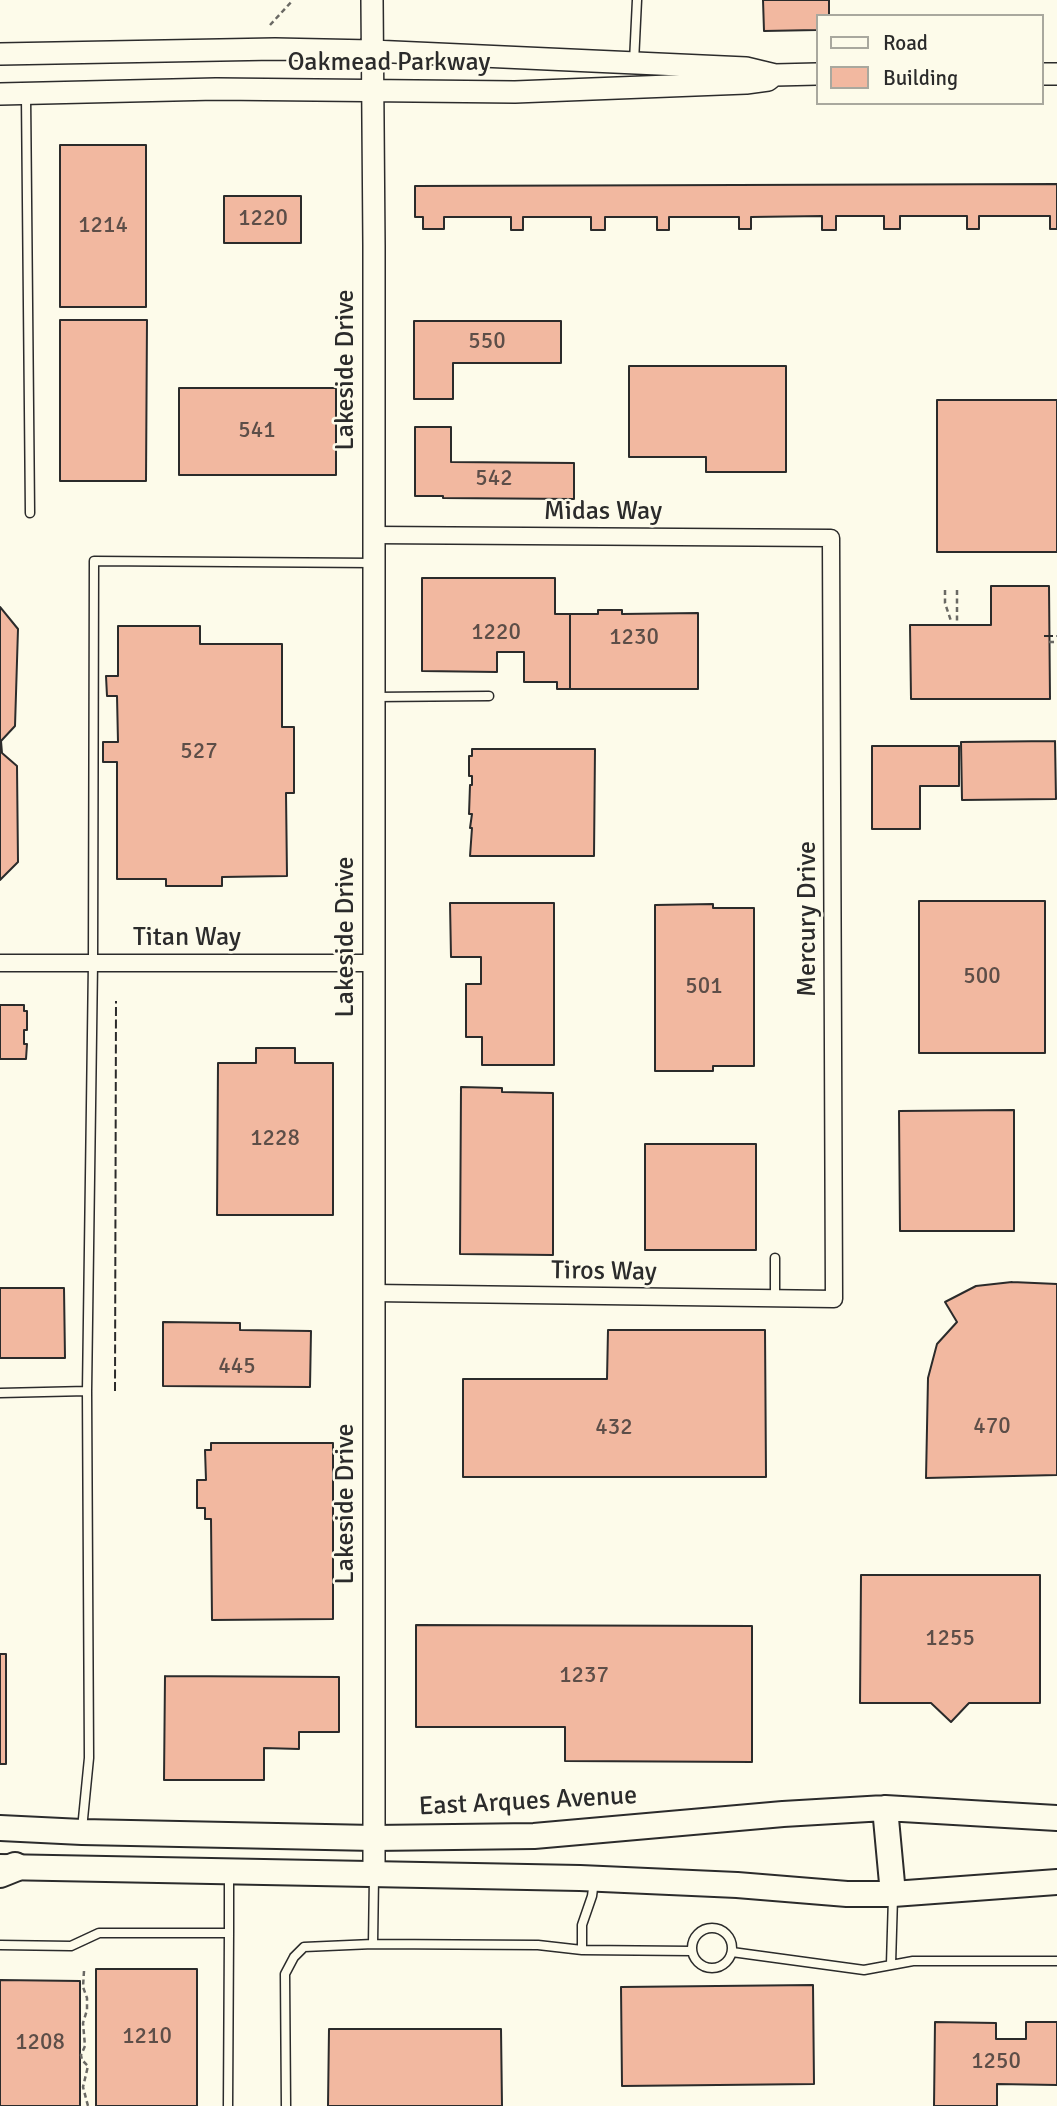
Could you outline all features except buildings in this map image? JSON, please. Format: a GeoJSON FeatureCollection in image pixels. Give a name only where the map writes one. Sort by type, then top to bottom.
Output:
{"type":"FeatureCollection","features":[{"type":"Feature","properties":{"kind":"main road","name":"East Arques Avenue"},"geometry":{"type":"LineString","coordinates":[[0,1828],[373,1838],[534,1836],[783,1814],[885,1808],[1057,1818]]}},
{"type":"Feature","properties":{"kind":"main road"},"geometry":{"type":"LineString","coordinates":[[885,1808],[893,1894]]}},
{"type":"Feature","properties":{"kind":"main road"},"geometry":{"type":"LineString","coordinates":[[5,1869],[594,1878],[847,1894],[893,1894],[1057,1882]]}},
{"type":"Feature","properties":{"kind":"street","name":"Lakeside Drive"},"geometry":{"type":"LineString","coordinates":[[372,0],[373,1874]]}},
{"type":"Feature","properties":{"kind":"street","name":"Oakmead Parkway"},"geometry":{"type":"LineString","coordinates":[[0,54],[262,49],[372,51],[746,68],[775,75],[816,74]]}},
{"type":"Feature","properties":{"kind":"street","name":"Oakmead Parkway"},"geometry":{"type":"LineString","coordinates":[[0,94],[216,89],[516,92],[746,83],[768,80],[775,75]]}},
{"type":"Feature","properties":{"kind":"street","name":"Midas Way"},"geometry":{"type":"LineString","coordinates":[[374,535],[831,538]]}},
{"type":"Feature","properties":{"kind":"street","name":"Mercury Drive"},"geometry":{"type":"LineString","coordinates":[[831,538],[834,1299]]}},
{"type":"Feature","properties":{"kind":"street","name":"Titan Way"},"geometry":{"type":"LineString","coordinates":[[0,963],[374,963]]}},
{"type":"Feature","properties":{"kind":"street","name":"Tiros Way"},"geometry":{"type":"LineString","coordinates":[[374,1293],[834,1299]]}},
{"type":"Feature","properties":{"kind":"lane"},"geometry":{"type":"LineString","coordinates":[[634,62],[637,0]]}},
{"type":"Feature","properties":{"kind":"lane"},"geometry":{"type":"LineString","coordinates":[[26,93],[30,513]]}},
{"type":"Feature","properties":{"kind":"lane"},"geometry":{"type":"LineString","coordinates":[[82,1832],[89,1758],[87,1391],[93,963],[94,561],[374,563]]}},
{"type":"Feature","properties":{"kind":"lane"},"geometry":{"type":"LineString","coordinates":[[374,697],[489,696]]}},
{"type":"Feature","properties":{"kind":"lane"},"geometry":{"type":"LineString","coordinates":[[775,1258],[775,1298]]}},
{"type":"Feature","properties":{"kind":"lane"},"geometry":{"type":"LineString","coordinates":[[0,1393],[87,1391]]}},
{"type":"Feature","properties":{"kind":"lane"},"geometry":{"type":"LineString","coordinates":[[228,2106],[229,1871]]}},
{"type":"Feature","properties":{"kind":"lane"},"geometry":{"type":"LineString","coordinates":[[373,1874],[373,1944]]}},
{"type":"Feature","properties":{"kind":"lane"},"geometry":{"type":"LineString","coordinates":[[582,1950],[582,1925],[592,1896],[594,1878]]}},
{"type":"Feature","properties":{"kind":"lane"},"geometry":{"type":"LineString","coordinates":[[891,1964],[893,1894]]}},
{"type":"Feature","properties":{"kind":"lane"},"geometry":{"type":"LineString","coordinates":[[704,1929],[722,1930],[731,1939],[732,1952],[725,1964],[711,1968],[698,1963],[692,1951],[694,1938],[704,1929]]}},
{"type":"Feature","properties":{"kind":"lane"},"geometry":{"type":"LineString","coordinates":[[0,1945],[71,1946],[99,1933],[229,1933]]}},
{"type":"Feature","properties":{"kind":"lane"},"geometry":{"type":"LineString","coordinates":[[286,2106],[285,1974],[294,1957],[304,1947],[373,1944],[538,1945],[582,1950],[692,1951]]}},
{"type":"Feature","properties":{"kind":"lane"},"geometry":{"type":"LineString","coordinates":[[732,1952],[863,1970],[913,1961],[1057,1961]]}},
{"type":"Feature","properties":{"kind":"path"},"geometry":{"type":"LineString","coordinates":[[271,25],[293,0]]}},
{"type":"Feature","properties":{"kind":"path"},"geometry":{"type":"LineString","coordinates":[[945,590],[945,603],[951,621]]}},
{"type":"Feature","properties":{"kind":"path"},"geometry":{"type":"LineString","coordinates":[[957,590],[957,621]]}},
{"type":"Feature","properties":{"kind":"path"},"geometry":{"type":"LineString","coordinates":[[1049,642],[1057,642]]}},
{"type":"Feature","properties":{"kind":"path"},"geometry":{"type":"LineString","coordinates":[[83,1971],[83,1987],[87,1998],[83,2023],[85,2046],[81,2055],[88,2066],[83,2087],[88,2106]]}},
{"type":"Feature","properties":{"kind":"fence"},"geometry":{"type":"LineString","coordinates":[[1044,636],[1057,636]]}},
{"type":"Feature","properties":{"kind":"fence"},"geometry":{"type":"LineString","coordinates":[[115,1391],[116,1001]]}}]}
